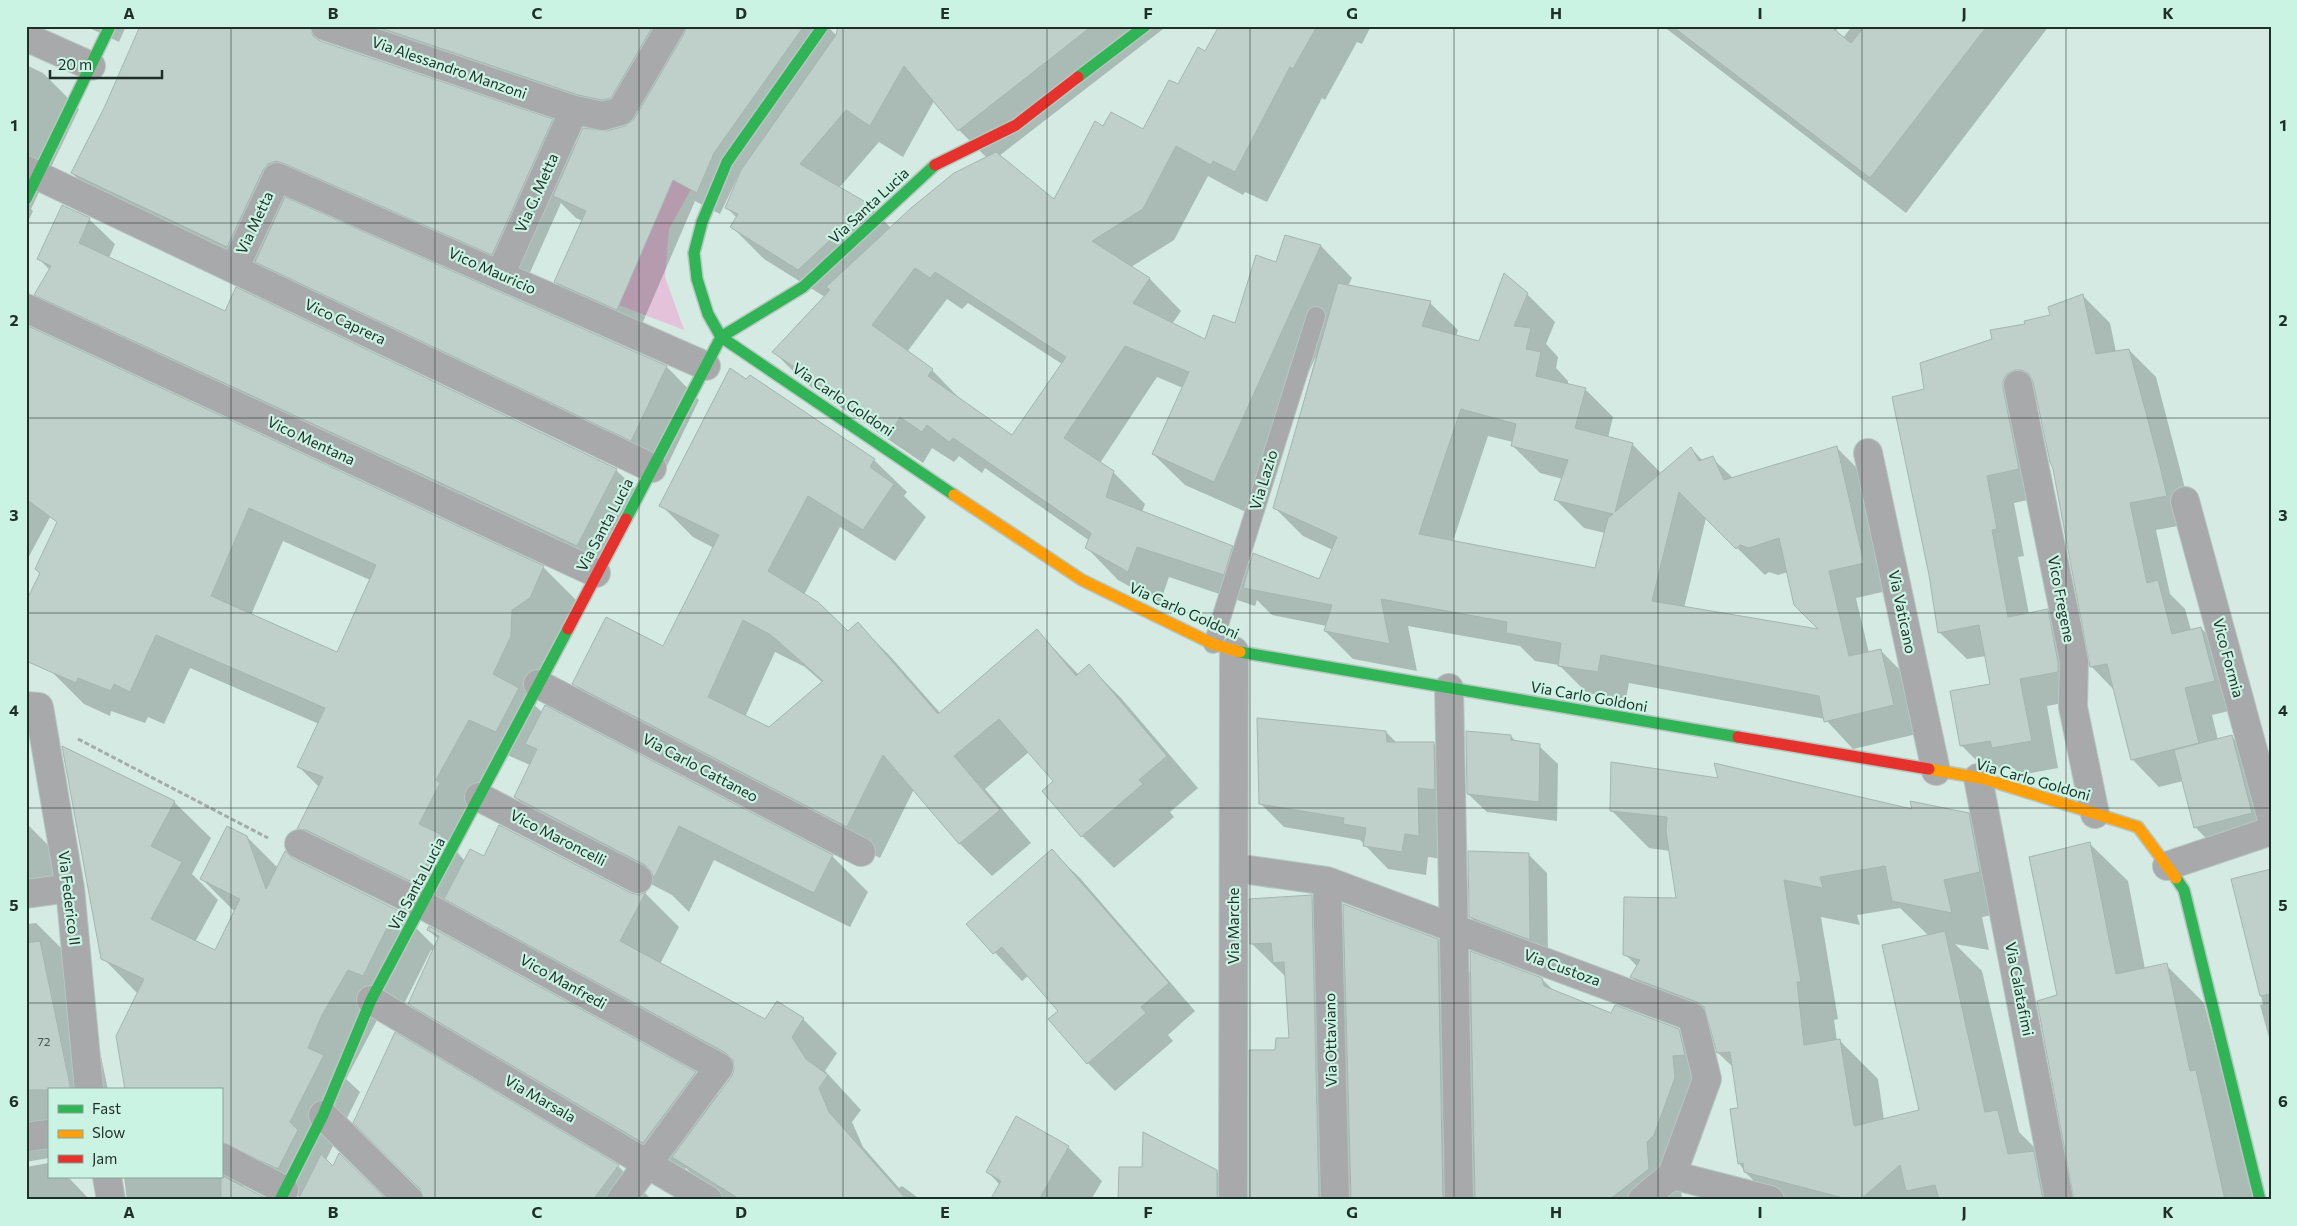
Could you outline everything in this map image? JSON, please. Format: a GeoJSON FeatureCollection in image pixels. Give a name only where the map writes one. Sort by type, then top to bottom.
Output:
{"type":"FeatureCollection","features":[{"type":"Feature","properties":{"kind":"street"},"geometry":{"type":"LineString","coordinates":[[30,182],[110,26]]}},
{"type":"Feature","properties":{"kind":"street","name":"Via Alessandro Manzoni"},"geometry":{"type":"LineString","coordinates":[[325,26],[574,110],[603,116],[621,110],[670,26]]}},
{"type":"Feature","properties":{"kind":"street"},"geometry":{"type":"LineString","coordinates":[[721,337],[708,314],[697,279],[694,253],[702,222],[727,162],[823,26]]}},
{"type":"Feature","properties":{"kind":"street","name":"Via Santa Lucia"},"geometry":{"type":"LineString","coordinates":[[282,1195],[323,1115],[371,1000],[423,905],[721,337],[803,287],[934,165],[1016,125],[1145,26]]}},
{"type":"Feature","properties":{"kind":"street"},"geometry":{"type":"LineString","coordinates":[[26,37],[91,66]]}},
{"type":"Feature","properties":{"kind":"street","name":"Via G. Metta"},"geometry":{"type":"LineString","coordinates":[[500,275],[574,110]]}},
{"type":"Feature","properties":{"kind":"street","name":"Vico Mauricio"},"geometry":{"type":"LineString","coordinates":[[277,177],[706,366]]}},
{"type":"Feature","properties":{"kind":"street","name":"Via Metta"},"geometry":{"type":"LineString","coordinates":[[234,269],[277,177]]}},
{"type":"Feature","properties":{"kind":"street","name":"Vico Caprera"},"geometry":{"type":"LineString","coordinates":[[30,182],[234,269],[652,468]]}},
{"type":"Feature","properties":{"kind":"street","name":"Vico Mentana"},"geometry":{"type":"LineString","coordinates":[[26,308],[596,573]]}},
{"type":"Feature","properties":{"kind":"street","name":"Via Carlo Goldoni"},"geometry":{"type":"LineString","coordinates":[[721,337],[899,456],[990,521],[1082,580],[1224,648],[1978,778],[2138,827],[2184,890],[2260,1200]]}},
{"type":"Feature","properties":{"kind":"street","name":"Vico Fregene"},"geometry":{"type":"LineString","coordinates":[[2018,385],[2074,661],[2073,708],[2095,814]]}},
{"type":"Feature","properties":{"kind":"street","name":"Via Vaticano"},"geometry":{"type":"LineString","coordinates":[[1868,453],[1936,771]]}},
{"type":"Feature","properties":{"kind":"street","name":"Vico Formia"},"geometry":{"type":"LineString","coordinates":[[2185,501],[2271,816]]}},
{"type":"Feature","properties":{"kind":"street","name":"Via Marche"},"geometry":{"type":"LineString","coordinates":[[1224,648],[1235,868],[1233,1200]]}},
{"type":"Feature","properties":{"kind":"street","name":"Via Carlo Cattaneo"},"geometry":{"type":"LineString","coordinates":[[538,684],[861,852]]}},
{"type":"Feature","properties":{"kind":"street"},"geometry":{"type":"LineString","coordinates":[[1449,688],[1459,1200]]}},
{"type":"Feature","properties":{"kind":"street","name":"Via Federico II"},"geometry":{"type":"LineString","coordinates":[[35,712],[70,888],[91,1088]]}},
{"type":"Feature","properties":{"kind":"street","name":"Via Calatafimi"},"geometry":{"type":"LineString","coordinates":[[1978,778],[2060,1200]]}},
{"type":"Feature","properties":{"kind":"street","name":"Vico Maroncelli"},"geometry":{"type":"LineString","coordinates":[[479,797],[638,879]]}},
{"type":"Feature","properties":{"kind":"street"},"geometry":{"type":"LineString","coordinates":[[2167,866],[2271,831]]}},
{"type":"Feature","properties":{"kind":"street","name":"Vico Manfredi"},"geometry":{"type":"LineString","coordinates":[[300,844],[423,905],[719,1067],[649,1163]]}},
{"type":"Feature","properties":{"kind":"street","name":"Via Custoza"},"geometry":{"type":"LineString","coordinates":[[1235,868],[1327,881],[1692,1017],[1707,1079],[1672,1175]]}},
{"type":"Feature","properties":{"kind":"street","name":"Via Ottaviano"},"geometry":{"type":"LineString","coordinates":[[1327,881],[1335,1200]]}},
{"type":"Feature","properties":{"kind":"street"},"geometry":{"type":"LineString","coordinates":[[26,894],[70,888]]}},
{"type":"Feature","properties":{"kind":"street","name":"Via Marsala"},"geometry":{"type":"LineString","coordinates":[[371,1000],[649,1163],[708,1200]]}},
{"type":"Feature","properties":{"kind":"street"},"geometry":{"type":"LineString","coordinates":[[323,1115],[409,1200]]}},
{"type":"Feature","properties":{"kind":"street"},"geometry":{"type":"LineString","coordinates":[[26,1137],[48,1134]]}},
{"type":"Feature","properties":{"kind":"street"},"geometry":{"type":"LineString","coordinates":[[222,1158],[282,1195]]}},
{"type":"Feature","properties":{"kind":"street"},"geometry":{"type":"LineString","coordinates":[[621,1200],[649,1163]]}},
{"type":"Feature","properties":{"kind":"street"},"geometry":{"type":"LineString","coordinates":[[1642,1200],[1672,1175],[1770,1200]]}},
{"type":"Feature","properties":{"kind":"street"},"geometry":{"type":"LineString","coordinates":[[107,1178],[111,1200]]}},
{"type":"Feature","properties":{"kind":"lane","name":"Via Lazio"},"geometry":{"type":"LineString","coordinates":[[1224,648],[1316,316]]}},
{"type":"Feature","properties":{"kind":"path"},"geometry":{"type":"LineString","coordinates":[[35,712],[63,732],[274,840],[300,844]]}},
{"type":"Feature","properties":{"kind":"shaded area"},"geometry":{"type":"Polygon","coordinates":[[[614,148],[691,189],[669,229],[665,277],[684,330],[619,305],[614,148]]]}},
{"type":"Feature","properties":{"kind":"building"},"geometry":{"type":"Polygon","coordinates":[[[140,26],[310,26],[313,36],[320,41],[553,119],[492,255],[276,161],[268,164],[263,170],[227,247],[71,173],[105,106],[140,26]]]}},
{"type":"Feature","properties":{"kind":"building"},"geometry":{"type":"Polygon","coordinates":[[[375,26],[653,26],[611,98],[602,100],[578,95],[375,26]]]}},
{"type":"Feature","properties":{"kind":"building"},"geometry":{"type":"Polygon","coordinates":[[[687,26],[804,26],[714,153],[697,193],[673,180],[617,310],[554,282],[586,211],[553,196],[583,128],[607,131],[625,126],[634,119],[687,26]]]}},
{"type":"Feature","properties":{"kind":"building"},"geometry":{"type":"Polygon","coordinates":[[[838,26],[1092,26],[958,131],[904,66],[870,126],[846,110],[800,164],[869,204],[798,270],[730,227],[738,214],[725,208],[741,170],[836,35],[838,26]]]}},
{"type":"Feature","properties":{"kind":"building"},"geometry":{"type":"Polygon","coordinates":[[[1219,26],[1317,26],[1293,69],[1290,67],[1235,172],[1213,161],[1211,165],[1176,146],[1143,209],[1092,241],[1150,278],[1133,303],[1205,339],[1213,315],[1235,323],[1256,255],[1276,262],[1285,235],[1321,245],[1214,482],[1152,454],[1189,372],[1125,346],[1064,438],[1114,471],[1106,497],[1233,546],[1224,575],[1137,547],[1128,572],[1085,548],[1091,533],[953,438],[949,442],[927,425],[922,432],[900,417],[891,432],[772,352],[830,290],[826,287],[911,208],[954,173],[996,152],[1054,199],[1095,121],[1103,126],[1111,112],[1143,129],[1169,80],[1178,84],[1198,47],[1205,51],[1219,26]],[[915,268],[872,325],[933,369],[928,376],[1012,435],[1066,357],[935,272],[930,278],[915,268]]]}},
{"type":"Feature","properties":{"kind":"building"},"geometry":{"type":"Polygon","coordinates":[[[1672,26],[1830,26],[1851,43],[1865,26],[1987,26],[1870,178],[1672,26]]]}},
{"type":"Feature","properties":{"kind":"building"},"geometry":{"type":"Polygon","coordinates":[[[285,197],[667,366],[631,441],[255,262],[285,197]]]}},
{"type":"Feature","properties":{"kind":"building"},"geometry":{"type":"Polygon","coordinates":[[[62,205],[90,218],[79,243],[225,311],[236,287],[617,469],[577,546],[34,295],[51,266],[37,259],[62,205]]]}},
{"type":"Feature","properties":{"kind":"building"},"geometry":{"type":"Polygon","coordinates":[[[1504,273],[1528,293],[1514,326],[1531,328],[1526,349],[1541,352],[1536,376],[1586,388],[1575,428],[1633,443],[1615,512],[1691,447],[1699,461],[1713,456],[1724,480],[1837,446],[1864,563],[1829,571],[1849,656],[1881,649],[1894,705],[1824,722],[1819,696],[1601,655],[1598,672],[1558,666],[1561,643],[1506,633],[1507,622],[1381,599],[1390,644],[1324,631],[1332,605],[1243,588],[1253,553],[1319,579],[1337,537],[1273,508],[1338,283],[1431,301],[1422,326],[1479,341],[1504,273]],[[1461,409],[1419,534],[1595,568],[1608,518],[1613,514],[1554,500],[1568,460],[1511,446],[1516,424],[1461,409]],[[1679,492],[1652,601],[1818,629],[1794,605],[1779,538],[1749,548],[1740,545],[1736,549],[1679,492]]]}},
{"type":"Feature","properties":{"kind":"building"},"geometry":{"type":"Polygon","coordinates":[[[2083,294],[2096,354],[2129,349],[2167,496],[2130,503],[2147,583],[2158,580],[2172,634],[2201,627],[2215,681],[2185,688],[2199,743],[2131,760],[2107,664],[2090,667],[2053,469],[2033,382],[2029,374],[2022,370],[2015,370],[2007,374],[2003,381],[2019,469],[1987,476],[1997,529],[1992,530],[2008,617],[2048,609],[2058,662],[2058,672],[2020,679],[2032,741],[1992,748],[1990,741],[1960,746],[1950,691],[1990,684],[1979,625],[1938,633],[1929,575],[1892,397],[1924,389],[1920,363],[1992,339],[1990,330],[2025,324],[2024,321],[2050,315],[2048,307],[2083,294]]]}},
{"type":"Feature","properties":{"kind":"building"},"geometry":{"type":"Polygon","coordinates":[[[26,325],[544,566],[530,598],[512,610],[511,636],[493,674],[519,688],[496,732],[469,720],[436,780],[440,783],[419,824],[442,835],[416,884],[306,830],[297,829],[323,777],[297,767],[325,708],[156,635],[130,692],[114,684],[111,691],[78,678],[76,683],[26,661],[26,601],[40,573],[35,569],[57,522],[26,499],[26,325]],[[249,508],[211,596],[337,652],[376,565],[249,508]]]}},
{"type":"Feature","properties":{"kind":"building"},"geometry":{"type":"Polygon","coordinates":[[[730,368],[746,379],[750,375],[875,459],[870,467],[894,484],[863,530],[808,496],[768,571],[818,602],[848,631],[858,622],[938,714],[1037,629],[1076,676],[1089,664],[1167,756],[1139,780],[1143,784],[1081,837],[1042,791],[1053,781],[999,719],[954,756],[1000,810],[959,844],[883,755],[847,827],[572,684],[606,617],[663,646],[719,535],[659,506],[730,368]],[[743,620],[708,697],[769,727],[823,681],[771,635],[743,620]]]}},
{"type":"Feature","properties":{"kind":"building"},"geometry":{"type":"Polygon","coordinates":[[[545,705],[833,855],[814,893],[679,826],[654,878],[651,871],[645,865],[514,797],[537,749],[525,744],[545,705]]]}},
{"type":"Feature","properties":{"kind":"building"},"geometry":{"type":"Polygon","coordinates":[[[1257,718],[1386,731],[1387,742],[1434,742],[1435,790],[1418,788],[1419,836],[1405,834],[1402,852],[1363,846],[1366,828],[1343,824],[1344,818],[1259,804],[1257,718]]]}},
{"type":"Feature","properties":{"kind":"building"},"geometry":{"type":"Polygon","coordinates":[[[1466,731],[1511,735],[1511,740],[1540,744],[1539,802],[1467,794],[1466,731]]]}},
{"type":"Feature","properties":{"kind":"building"},"geometry":{"type":"Polygon","coordinates":[[[2232,735],[2252,813],[2194,828],[2174,750],[2232,735]]]}},
{"type":"Feature","properties":{"kind":"building"},"geometry":{"type":"Polygon","coordinates":[[[62,746],[175,801],[151,846],[182,862],[151,919],[215,950],[240,899],[200,879],[227,826],[247,836],[266,889],[285,851],[292,858],[401,912],[399,917],[394,914],[363,976],[348,970],[322,1015],[308,1048],[324,1055],[290,1122],[298,1130],[278,1169],[222,1142],[222,1088],[125,1088],[116,1036],[144,979],[101,959],[62,746]]]}},
{"type":"Feature","properties":{"kind":"building"},"geometry":{"type":"Polygon","coordinates":[[[1611,762],[1718,778],[1714,763],[1912,809],[1910,801],[1969,813],[1980,872],[1944,880],[1952,913],[1892,901],[1885,866],[1820,877],[1823,888],[1784,880],[1801,982],[1797,982],[1804,1045],[1840,1039],[1854,1126],[1919,1110],[1882,945],[1945,931],[1985,1112],[1998,1110],[2008,1154],[2034,1151],[2043,1200],[1939,1200],[1935,1185],[1906,1191],[1900,1165],[1860,1200],[1851,1200],[1744,1172],[1743,1163],[1738,1164],[1730,1109],[1738,1108],[1730,1052],[1717,1053],[1704,1007],[1697,1002],[1630,977],[1640,960],[1623,955],[1624,897],[1676,898],[1666,832],[1667,817],[1610,811],[1611,762]]]}},
{"type":"Feature","properties":{"kind":"building"},"geometry":{"type":"Polygon","coordinates":[[[499,825],[631,893],[639,895],[646,892],[620,941],[765,1019],[777,1001],[804,1018],[792,1037],[806,1059],[828,1075],[819,1088],[829,1112],[907,1200],[741,1200],[672,1157],[732,1076],[734,1069],[733,1060],[726,1053],[444,899],[470,849],[484,856],[499,825]]]}},
{"type":"Feature","properties":{"kind":"building"},"geometry":{"type":"Polygon","coordinates":[[[2090,842],[2116,974],[2167,963],[2190,1071],[2196,1070],[2225,1200],[2074,1200],[2037,1001],[2057,995],[2029,857],[2090,842]]]}},
{"type":"Feature","properties":{"kind":"building"},"geometry":{"type":"Polygon","coordinates":[[[1052,849],[1169,983],[1141,1007],[1146,1013],[1087,1064],[1048,1019],[1058,1011],[1002,947],[993,954],[966,924],[1052,849]]]}},
{"type":"Feature","properties":{"kind":"building"},"geometry":{"type":"Polygon","coordinates":[[[1468,851],[1529,853],[1530,940],[1469,917],[1468,851]]]}},
{"type":"Feature","properties":{"kind":"building"},"geometry":{"type":"Polygon","coordinates":[[[2271,869],[2271,994],[2260,996],[2231,879],[2271,869]]]}},
{"type":"Feature","properties":{"kind":"building"},"geometry":{"type":"Polygon","coordinates":[[[1312,895],[1319,1200],[1249,1200],[1249,1050],[1275,1050],[1276,1038],[1289,1038],[1284,962],[1273,963],[1271,943],[1250,944],[1249,899],[1312,895]]]}},
{"type":"Feature","properties":{"kind":"building"},"geometry":{"type":"Polygon","coordinates":[[[1343,904],[1438,939],[1443,1200],[1351,1200],[1343,904]]]}},
{"type":"Feature","properties":{"kind":"building"},"geometry":{"type":"Polygon","coordinates":[[[429,926],[696,1072],[643,1143],[408,1004],[439,936],[427,930],[429,926]]]}},
{"type":"Feature","properties":{"kind":"building"},"geometry":{"type":"Polygon","coordinates":[[[40,941],[71,1088],[26,1090],[26,943],[40,941]]]}},
{"type":"Feature","properties":{"kind":"building"},"geometry":{"type":"Polygon","coordinates":[[[1470,951],[1542,978],[1544,986],[1611,1013],[1615,1005],[1679,1029],[1685,1055],[1673,1056],[1675,1078],[1654,1135],[1647,1142],[1649,1169],[1609,1200],[1475,1200],[1470,951]]]}},
{"type":"Feature","properties":{"kind":"building"},"geometry":{"type":"Polygon","coordinates":[[[395,1032],[619,1165],[593,1200],[424,1200],[420,1189],[353,1123],[395,1032]]]}},
{"type":"Feature","properties":{"kind":"building"},"geometry":{"type":"Polygon","coordinates":[[[1016,1116],[1069,1146],[1039,1200],[990,1200],[1001,1181],[986,1172],[1016,1116]]]}},
{"type":"Feature","properties":{"kind":"building"},"geometry":{"type":"Polygon","coordinates":[[[1143,1132],[1217,1170],[1217,1200],[1118,1200],[1119,1167],[1142,1167],[1143,1132]]]}},
{"type":"Feature","properties":{"kind":"building"},"geometry":{"type":"Polygon","coordinates":[[[339,1153],[387,1200],[298,1200],[321,1154],[333,1166],[339,1153]]]}},
{"type":"Feature","properties":{"kind":"building"},"geometry":{"type":"Polygon","coordinates":[[[222,1176],[265,1198],[265,1200],[221,1200],[222,1176]]]}},
{"type":"Feature","properties":{"kind":"traffic: fast"},"geometry":{"type":"LineString","coordinates":[[26,199],[110,26]]}},
{"type":"Feature","properties":{"kind":"traffic: fast"},"geometry":{"type":"LineString","coordinates":[[823,26],[727,162],[702,222],[694,253],[697,279],[708,314],[721,337],[954,495]]}},
{"type":"Feature","properties":{"kind":"traffic: fast"},"geometry":{"type":"LineString","coordinates":[[1078,77],[1145,26]]}},
{"type":"Feature","properties":{"kind":"traffic: fast"},"geometry":{"type":"LineString","coordinates":[[626,519],[721,337],[803,287],[935,165]]}},
{"type":"Feature","properties":{"kind":"traffic: fast"},"geometry":{"type":"LineString","coordinates":[[280,1200],[323,1115],[371,1000],[568,629]]}},
{"type":"Feature","properties":{"kind":"traffic: fast"},"geometry":{"type":"LineString","coordinates":[[1240,652],[1738,737]]}},
{"type":"Feature","properties":{"kind":"traffic: fast"},"geometry":{"type":"LineString","coordinates":[[2176,878],[2184,890],[2260,1200]]}},
{"type":"Feature","properties":{"kind":"traffic: slow"},"geometry":{"type":"LineString","coordinates":[[954,495],[1082,580],[1213,644],[1240,652]]}},
{"type":"Feature","properties":{"kind":"traffic: slow"},"geometry":{"type":"LineString","coordinates":[[1929,769],[1985,779],[2138,827],[2176,878]]}},
{"type":"Feature","properties":{"kind":"traffic: jam"},"geometry":{"type":"LineString","coordinates":[[935,165],[1016,125],[1078,77]]}},
{"type":"Feature","properties":{"kind":"traffic: jam"},"geometry":{"type":"LineString","coordinates":[[568,629],[626,519]]}},
{"type":"Feature","properties":{"kind":"traffic: jam"},"geometry":{"type":"LineString","coordinates":[[1738,737],[1929,769]]}}]}
